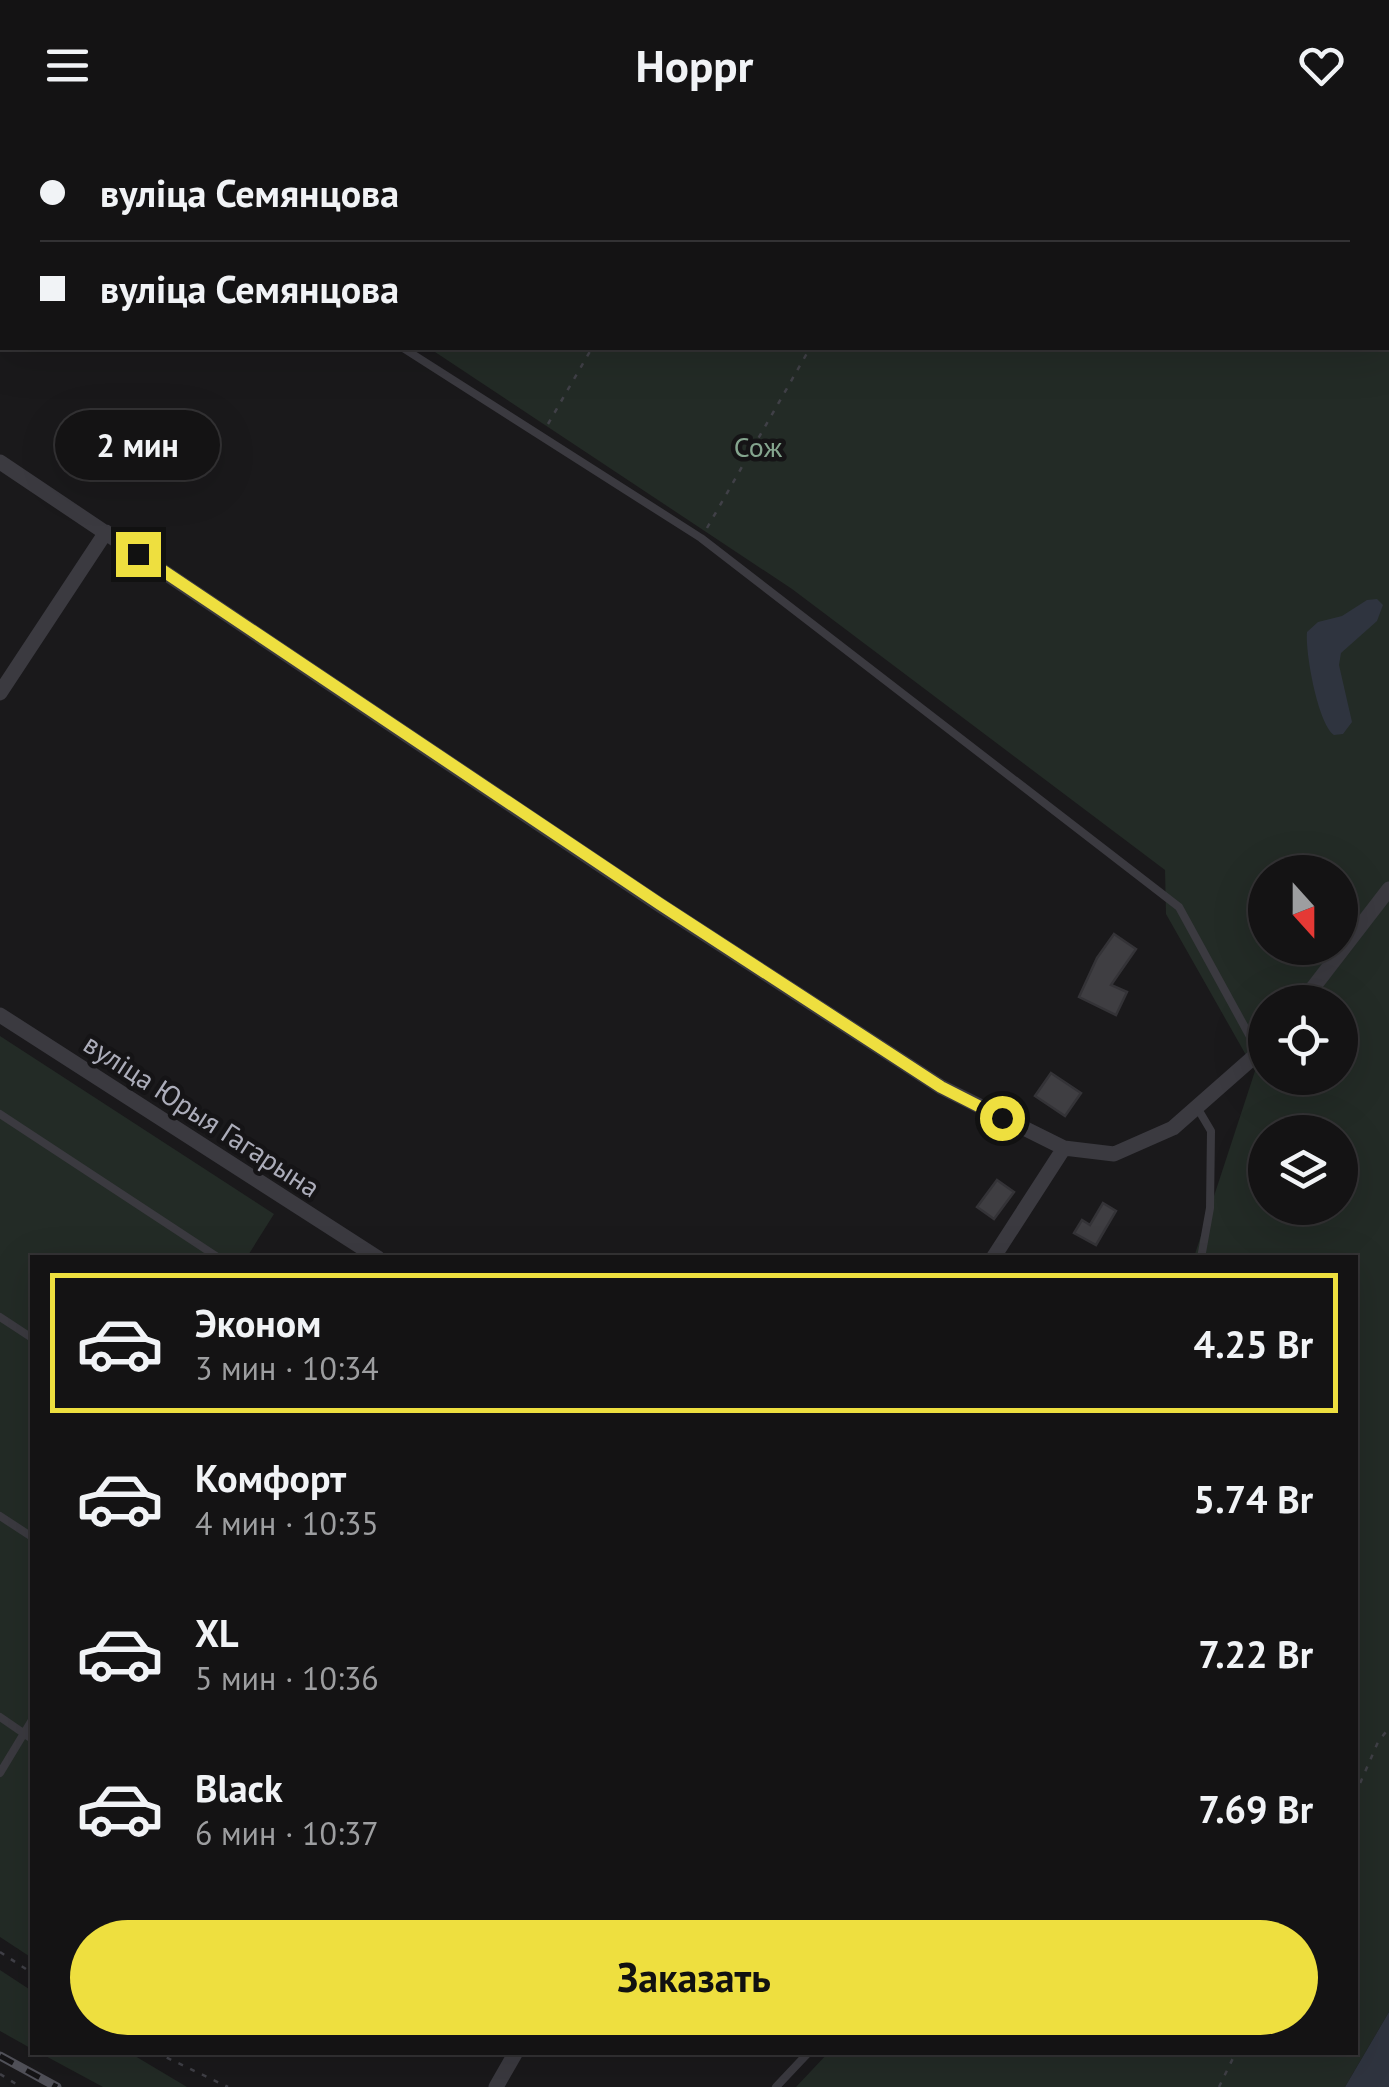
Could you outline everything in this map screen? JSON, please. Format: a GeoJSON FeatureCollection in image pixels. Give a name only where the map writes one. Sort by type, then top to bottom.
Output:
{"type":"FeatureCollection","features":[{"type":"Feature","properties":{"kind":"street"},"geometry":{"type":"LineString","coordinates":[[0,462],[644,894],[941,1087],[1064,1148],[1114,1154],[1173,1128],[1248,1063]]}},
{"type":"Feature","properties":{"kind":"street"},"geometry":{"type":"LineString","coordinates":[[0,693],[106,532]]}},
{"type":"Feature","properties":{"kind":"street"},"geometry":{"type":"LineString","coordinates":[[1315,985],[1389,889]]}},
{"type":"Feature","properties":{"kind":"street","name":"вуліца Юрыя Гагарына"},"geometry":{"type":"LineString","coordinates":[[0,1016],[373,1255]]}},
{"type":"Feature","properties":{"kind":"street"},"geometry":{"type":"LineString","coordinates":[[995,1255],[1064,1148]]}},
{"type":"Feature","properties":{"kind":"street"},"geometry":{"type":"LineString","coordinates":[[496,2087],[514,2055]]}},
{"type":"Feature","properties":{"kind":"lane"},"geometry":{"type":"LineString","coordinates":[[406,350],[702,538],[1179,907],[1248,1026]]}},
{"type":"Feature","properties":{"kind":"lane"},"geometry":{"type":"LineString","coordinates":[[1198,1108],[1211,1131],[1210,1208],[1202,1255]]}},
{"type":"Feature","properties":{"kind":"lane"},"geometry":{"type":"LineString","coordinates":[[0,1114],[214,1255]]}},
{"type":"Feature","properties":{"kind":"lane"},"geometry":{"type":"LineString","coordinates":[[0,1318],[30,1337]]}},
{"type":"Feature","properties":{"kind":"lane"},"geometry":{"type":"LineString","coordinates":[[0,1516],[30,1536]]}},
{"type":"Feature","properties":{"kind":"lane"},"geometry":{"type":"LineString","coordinates":[[0,1717],[28,1736],[0,1772]]}},
{"type":"Feature","properties":{"kind":"lane"},"geometry":{"type":"LineString","coordinates":[[776,2087],[807,2055]]}},
{"type":"Feature","properties":{"kind":"path"},"geometry":{"type":"LineString","coordinates":[[542,434],[591,350]]}},
{"type":"Feature","properties":{"kind":"path"},"geometry":{"type":"LineString","coordinates":[[702,538],[809,350]]}},
{"type":"Feature","properties":{"kind":"path"},"geometry":{"type":"LineString","coordinates":[[1358,1788],[1378,1742],[1389,1728]]}},
{"type":"Feature","properties":{"kind":"path"},"geometry":{"type":"LineString","coordinates":[[0,1952],[30,1972]]}},
{"type":"Feature","properties":{"kind":"path"},"geometry":{"type":"LineString","coordinates":[[161,2055],[228,2087]]}},
{"type":"Feature","properties":{"kind":"path"},"geometry":{"type":"LineString","coordinates":[[1219,2087],[1235,2055]]}},
{"type":"Feature","properties":{"kind":"path"},"geometry":{"type":"LineString","coordinates":[[0,2074],[22,2087]]}},
{"type":"Feature","properties":{"kind":"green space","name":"Сож"},"geometry":{"type":"Polygon","coordinates":[[[432,350],[1389,350],[1389,2012],[1345,2087],[796,2087],[826,2055],[1358,2055],[1358,1255],[1195,1255],[1248,1092],[1358,1095],[1358,985],[1248,985],[1248,1059],[1166,914],[1165,870],[792,589],[432,350]]]}},
{"type":"Feature","properties":{"kind":"green space"},"geometry":{"type":"Polygon","coordinates":[[[0,1036],[274,1214],[248,1255],[30,1255],[30,1957],[0,1937],[0,1036]]]}},
{"type":"Feature","properties":{"kind":"green space"},"geometry":{"type":"Polygon","coordinates":[[[0,1970],[30,1990],[30,2048],[0,2031],[0,1970]]]}},
{"type":"Feature","properties":{"kind":"green space"},"geometry":{"type":"Polygon","coordinates":[[[44,2055],[133,2055],[187,2087],[103,2087],[44,2055]]]}},
{"type":"Feature","properties":{"kind":"shaded area"},"geometry":{"type":"Polygon","coordinates":[[[1377,599],[1383,605],[1377,621],[1341,653],[1339,665],[1352,722],[1343,734],[1334,735],[1318,703],[1307,632],[1318,622],[1342,616],[1367,600],[1377,599]]]}},
{"type":"Feature","properties":{"kind":"shaded area"},"geometry":{"type":"Polygon","coordinates":[[[1389,2012],[1389,2087],[1345,2087],[1389,2012]]]}},
{"type":"Feature","properties":{"kind":"building"},"geometry":{"type":"Polygon","coordinates":[[[1114,934],[1136,949],[1111,985],[1127,992],[1116,1015],[1079,997],[1097,958],[1114,934]]]}},
{"type":"Feature","properties":{"kind":"building"},"geometry":{"type":"Polygon","coordinates":[[[1051,1073],[1081,1093],[1065,1116],[1035,1096],[1051,1073]]]}},
{"type":"Feature","properties":{"kind":"building"},"geometry":{"type":"Polygon","coordinates":[[[997,1180],[1014,1192],[994,1219],[977,1207],[997,1180]]]}},
{"type":"Feature","properties":{"kind":"building"},"geometry":{"type":"Polygon","coordinates":[[[1103,1203],[1116,1211],[1096,1245],[1074,1233],[1082,1220],[1090,1225],[1103,1203]]]}},
{"type":"Feature","properties":{"kind":"railway"},"geometry":{"type":"LineString","coordinates":[[0,2056],[57,2087]]}},
{"type":"Feature","properties":{"kind":"route"},"geometry":{"type":"LineString","coordinates":[[138,554],[660,904],[941,1087],[1002,1118]]}}]}
